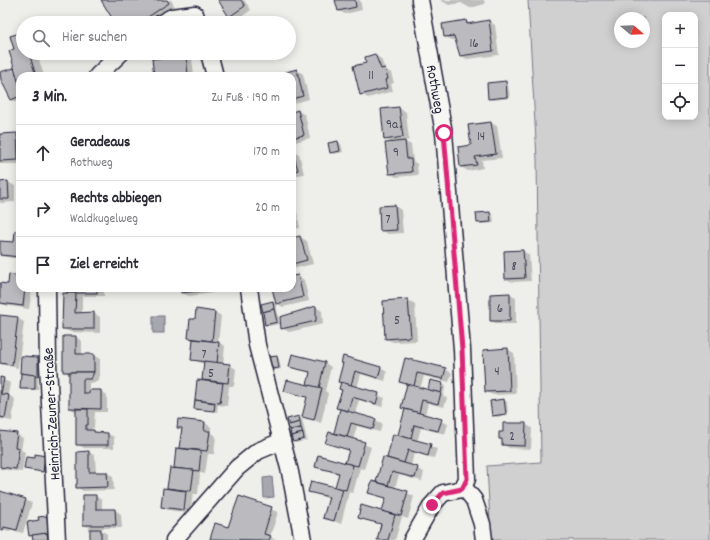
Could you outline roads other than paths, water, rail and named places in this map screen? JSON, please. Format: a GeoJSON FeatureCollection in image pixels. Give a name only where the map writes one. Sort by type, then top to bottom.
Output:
{"type":"FeatureCollection","features":[{"type":"Feature","properties":{"kind":"street","name":"Rothweg"},"geometry":{"type":"LineString","coordinates":[[420,0],[445,141],[462,349],[467,479],[462,489]]}},
{"type":"Feature","properties":{"kind":"street"},"geometry":{"type":"LineString","coordinates":[[180,16],[195,14],[196,16]]}},
{"type":"Feature","properties":{"kind":"street"},"geometry":{"type":"LineString","coordinates":[[101,72],[114,60]]}},
{"type":"Feature","properties":{"kind":"street"},"geometry":{"type":"LineString","coordinates":[[211,60],[214,72]]}},
{"type":"Feature","properties":{"kind":"street","name":"Heinrich-Zeuner-Straße"},"geometry":{"type":"LineString","coordinates":[[47,292],[48,364],[56,540]]}},
{"type":"Feature","properties":{"kind":"street"},"geometry":{"type":"LineString","coordinates":[[250,292],[257,345],[282,441],[303,540]]}},
{"type":"Feature","properties":{"kind":"street"},"geometry":{"type":"LineString","coordinates":[[174,540],[237,468],[258,450],[282,441]]}},
{"type":"Feature","properties":{"kind":"street"},"geometry":{"type":"LineString","coordinates":[[412,540],[432,505],[443,493],[462,489],[466,490],[474,500],[482,524],[484,540]]}}]}
